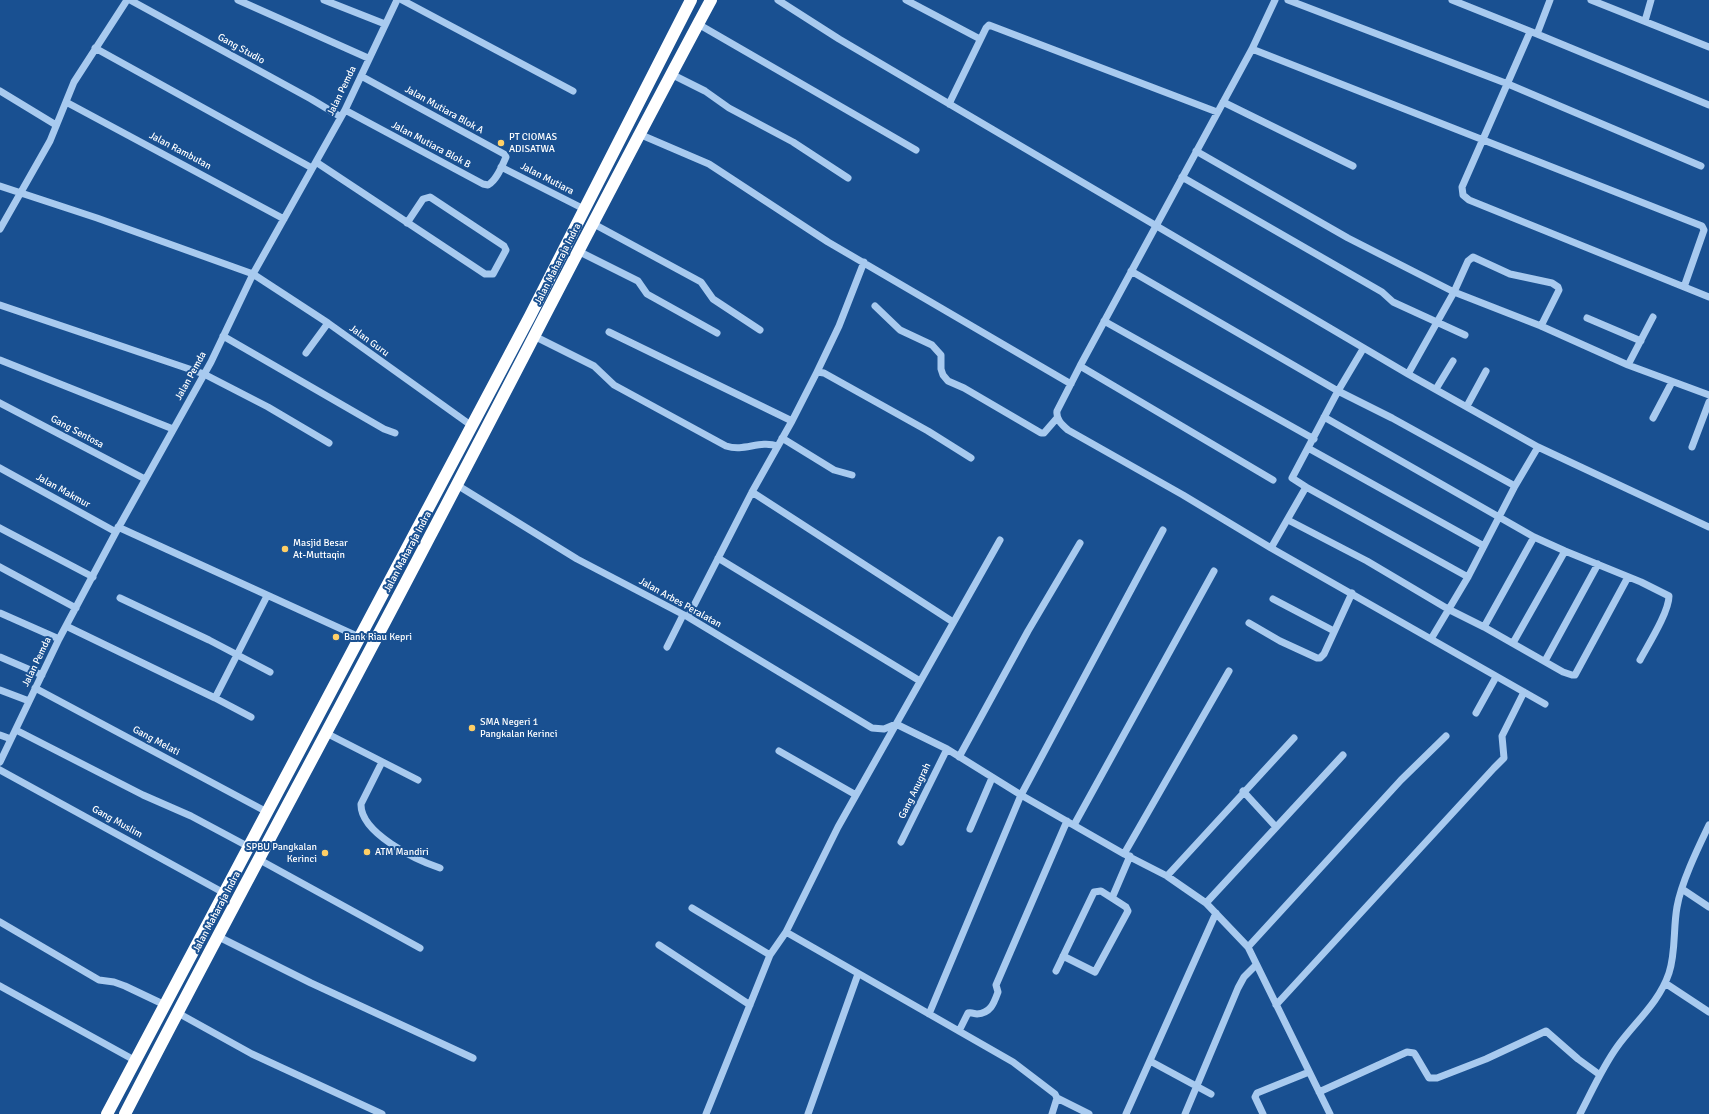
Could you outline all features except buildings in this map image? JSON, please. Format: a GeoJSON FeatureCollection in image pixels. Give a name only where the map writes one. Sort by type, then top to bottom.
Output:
{"type":"FeatureCollection","features":[{"type":"Feature","properties":{"kind":"highway","name":"Jalan Maharaja Indra"},"geometry":{"type":"LineString","coordinates":[[107,1114],[530,316],[691,0]]}},
{"type":"Feature","properties":{"kind":"highway","name":"Jalan Maharaja Indra"},"geometry":{"type":"LineString","coordinates":[[125,1114],[226,918],[457,485],[592,223],[711,0]]}},
{"type":"Feature","properties":{"kind":"highway"},"geometry":{"type":"LineString","coordinates":[[482,406],[494,413]]}},
{"type":"Feature","properties":{"kind":"highway"},"geometry":{"type":"LineString","coordinates":[[214,910],[226,918]]}},
{"type":"Feature","properties":{"kind":"street"},"geometry":{"type":"LineString","coordinates":[[0,229],[50,141],[74,82],[126,0]]}},
{"type":"Feature","properties":{"kind":"street","name":"Gang Studio"},"geometry":{"type":"LineString","coordinates":[[130,0],[311,99],[343,114]]}},
{"type":"Feature","properties":{"kind":"street"},"geometry":{"type":"LineString","coordinates":[[238,0],[368,58]]}},
{"type":"Feature","properties":{"kind":"street"},"geometry":{"type":"LineString","coordinates":[[324,0],[385,24]]}},
{"type":"Feature","properties":{"kind":"street","name":"Jalan Pemda"},"geometry":{"type":"LineString","coordinates":[[0,762],[59,639],[117,529],[204,374],[253,274],[343,114],[368,58],[397,0]]}},
{"type":"Feature","properties":{"kind":"street"},"geometry":{"type":"LineString","coordinates":[[402,0],[573,91]]}},
{"type":"Feature","properties":{"kind":"street"},"geometry":{"type":"LineString","coordinates":[[778,0],[839,39],[1408,374],[1538,447],[1709,527]]}},
{"type":"Feature","properties":{"kind":"street"},"geometry":{"type":"LineString","coordinates":[[906,0],[980,39]]}},
{"type":"Feature","properties":{"kind":"street"},"geometry":{"type":"LineString","coordinates":[[876,306],[900,330],[932,345],[941,355],[941,369],[943,375],[948,381],[1041,433],[1044,433],[1057,418],[1057,411],[1080,366],[1252,49],[1275,0]]}},
{"type":"Feature","properties":{"kind":"street"},"geometry":{"type":"LineString","coordinates":[[1288,0],[1508,84],[1701,166]]}},
{"type":"Feature","properties":{"kind":"street"},"geometry":{"type":"LineString","coordinates":[[1452,0],[1709,105]]}},
{"type":"Feature","properties":{"kind":"street"},"geometry":{"type":"LineString","coordinates":[[1550,0],[1508,84],[1462,187],[1462,192],[1466,198],[1709,297]]}},
{"type":"Feature","properties":{"kind":"street"},"geometry":{"type":"LineString","coordinates":[[1591,0],[1709,47]]}},
{"type":"Feature","properties":{"kind":"street"},"geometry":{"type":"LineString","coordinates":[[1645,22],[1651,0]]}},
{"type":"Feature","properties":{"kind":"street"},"geometry":{"type":"LineString","coordinates":[[698,24],[916,150]]}},
{"type":"Feature","properties":{"kind":"street"},"geometry":{"type":"LineString","coordinates":[[949,104],[980,39],[989,25],[1217,112]]}},
{"type":"Feature","properties":{"kind":"street"},"geometry":{"type":"LineString","coordinates":[[95,48],[314,165],[485,274],[493,274],[506,250],[504,246],[430,197],[423,199],[407,223]]}},
{"type":"Feature","properties":{"kind":"street"},"geometry":{"type":"LineString","coordinates":[[1252,49],[1702,226],[1704,230],[1684,287]]}},
{"type":"Feature","properties":{"kind":"street"},"geometry":{"type":"LineString","coordinates":[[671,74],[705,92],[729,108],[793,142],[848,178]]}},
{"type":"Feature","properties":{"kind":"street","name":"Jalan Mutiara Blok A"},"geometry":{"type":"LineString","coordinates":[[361,76],[504,154],[506,157],[501,167]]}},
{"type":"Feature","properties":{"kind":"street"},"geometry":{"type":"LineString","coordinates":[[0,91],[56,125]]}},
{"type":"Feature","properties":{"kind":"street","name":"Jalan Rambutan"},"geometry":{"type":"LineString","coordinates":[[66,102],[284,219]]}},
{"type":"Feature","properties":{"kind":"street"},"geometry":{"type":"LineString","coordinates":[[1223,102],[1353,166]]}},
{"type":"Feature","properties":{"kind":"street","name":"Jalan Mutiara Blok B"},"geometry":{"type":"LineString","coordinates":[[343,114],[483,184],[488,185],[492,182],[501,167]]}},
{"type":"Feature","properties":{"kind":"street"},"geometry":{"type":"LineString","coordinates":[[639,134],[709,164],[767,201],[796,223],[1071,384]]}},
{"type":"Feature","properties":{"kind":"street"},"geometry":{"type":"LineString","coordinates":[[1196,150],[1348,238],[1454,292],[1541,326],[1628,365],[1709,395]]}},
{"type":"Feature","properties":{"kind":"street","name":"Jalan Mutiara"},"geometry":{"type":"LineString","coordinates":[[501,167],[584,209]]}},
{"type":"Feature","properties":{"kind":"street"},"geometry":{"type":"LineString","coordinates":[[1182,177],[1382,292],[1393,302],[1465,335]]}},
{"type":"Feature","properties":{"kind":"street","name":"Jalan Guru"},"geometry":{"type":"LineString","coordinates":[[0,186],[253,274],[328,324],[472,426]]}},
{"type":"Feature","properties":{"kind":"street"},"geometry":{"type":"LineString","coordinates":[[592,223],[701,282],[713,299],[760,330]]}},
{"type":"Feature","properties":{"kind":"street"},"geometry":{"type":"LineString","coordinates":[[578,251],[638,281],[647,294],[717,333]]}},
{"type":"Feature","properties":{"kind":"street"},"geometry":{"type":"LineString","coordinates":[[1408,374],[1454,292],[1468,261],[1473,257],[1510,274],[1552,283],[1558,287],[1541,326]]}},
{"type":"Feature","properties":{"kind":"street"},"geometry":{"type":"LineString","coordinates":[[667,647],[718,558],[752,492],[818,372],[839,326],[864,262]]}},
{"type":"Feature","properties":{"kind":"street"},"geometry":{"type":"LineString","coordinates":[[1131,271],[1338,391],[1392,418],[1515,486]]}},
{"type":"Feature","properties":{"kind":"street"},"geometry":{"type":"LineString","coordinates":[[0,305],[204,374],[268,407],[329,443]]}},
{"type":"Feature","properties":{"kind":"street"},"geometry":{"type":"LineString","coordinates":[[1628,365],[1653,317]]}},
{"type":"Feature","properties":{"kind":"street"},"geometry":{"type":"LineString","coordinates":[[1587,318],[1641,340]]}},
{"type":"Feature","properties":{"kind":"street"},"geometry":{"type":"LineString","coordinates":[[1104,321],[1314,439]]}},
{"type":"Feature","properties":{"kind":"street"},"geometry":{"type":"LineString","coordinates":[[306,353],[328,324]]}},
{"type":"Feature","properties":{"kind":"street"},"geometry":{"type":"LineString","coordinates":[[609,332],[792,420]]}},
{"type":"Feature","properties":{"kind":"street"},"geometry":{"type":"LineString","coordinates":[[223,336],[384,429],[395,433]]}},
{"type":"Feature","properties":{"kind":"street"},"geometry":{"type":"LineString","coordinates":[[534,336],[594,366],[614,385],[726,446],[738,448],[769,443],[778,446]]}},
{"type":"Feature","properties":{"kind":"street"},"geometry":{"type":"LineString","coordinates":[[1363,348],[1292,477],[1306,487],[1468,577]]}},
{"type":"Feature","properties":{"kind":"street"},"geometry":{"type":"LineString","coordinates":[[0,360],[173,429]]}},
{"type":"Feature","properties":{"kind":"street"},"geometry":{"type":"LineString","coordinates":[[1436,389],[1453,361]]}},
{"type":"Feature","properties":{"kind":"street"},"geometry":{"type":"LineString","coordinates":[[1080,366],[1273,480]]}},
{"type":"Feature","properties":{"kind":"street"},"geometry":{"type":"LineString","coordinates":[[1467,406],[1486,371]]}},
{"type":"Feature","properties":{"kind":"street"},"geometry":{"type":"LineString","coordinates":[[818,372],[824,373],[928,430],[970,458]]}},
{"type":"Feature","properties":{"kind":"street"},"geometry":{"type":"LineString","coordinates":[[1653,418],[1672,382]]}},
{"type":"Feature","properties":{"kind":"street"},"geometry":{"type":"LineString","coordinates":[[1692,447],[1709,402]]}},
{"type":"Feature","properties":{"kind":"street","name":"Gang Sentosa"},"geometry":{"type":"LineString","coordinates":[[0,403],[145,479]]}},
{"type":"Feature","properties":{"kind":"street"},"geometry":{"type":"LineString","coordinates":[[1324,417],[1534,537],[1564,551],[1656,588],[1669,596],[1669,600],[1662,618],[1640,660]]}},
{"type":"Feature","properties":{"kind":"street"},"geometry":{"type":"LineString","coordinates":[[1057,418],[1068,430],[1183,495],[1271,548],[1545,704]]}},
{"type":"Feature","properties":{"kind":"street"},"geometry":{"type":"LineString","coordinates":[[782,438],[834,470],[852,475]]}},
{"type":"Feature","properties":{"kind":"street"},"geometry":{"type":"LineString","coordinates":[[1431,638],[1468,577],[1500,518],[1515,486],[1538,447]]}},
{"type":"Feature","properties":{"kind":"street"},"geometry":{"type":"LineString","coordinates":[[1308,448],[1484,546]]}},
{"type":"Feature","properties":{"kind":"street","name":"Jalan Makmur"},"geometry":{"type":"LineString","coordinates":[[0,468],[117,529],[359,637]]}},
{"type":"Feature","properties":{"kind":"street","name":"Jalan Arbes Peralatan"},"geometry":{"type":"LineString","coordinates":[[457,485],[577,558],[685,616],[872,728],[884,729],[896,724]]}},
{"type":"Feature","properties":{"kind":"street"},"geometry":{"type":"LineString","coordinates":[[1271,548],[1306,487]]}},
{"type":"Feature","properties":{"kind":"street"},"geometry":{"type":"LineString","coordinates":[[752,492],[953,622]]}},
{"type":"Feature","properties":{"kind":"street"},"geometry":{"type":"LineString","coordinates":[[1288,520],[1367,561],[1448,609],[1484,627],[1568,674],[1575,675],[1628,577]]}},
{"type":"Feature","properties":{"kind":"street"},"geometry":{"type":"LineString","coordinates":[[0,528],[93,577]]}},
{"type":"Feature","properties":{"kind":"street"},"geometry":{"type":"LineString","coordinates":[[929,1014],[1020,795],[1164,530]]}},
{"type":"Feature","properties":{"kind":"street"},"geometry":{"type":"LineString","coordinates":[[1484,627],[1534,537]]}},
{"type":"Feature","properties":{"kind":"street"},"geometry":{"type":"LineString","coordinates":[[706,1114],[770,955],[786,932],[838,827],[1000,540]]}},
{"type":"Feature","properties":{"kind":"street"},"geometry":{"type":"LineString","coordinates":[[959,757],[1028,631],[1080,543]]}},
{"type":"Feature","properties":{"kind":"street"},"geometry":{"type":"LineString","coordinates":[[1513,643],[1564,551]]}},
{"type":"Feature","properties":{"kind":"street"},"geometry":{"type":"LineString","coordinates":[[718,558],[920,681]]}},
{"type":"Feature","properties":{"kind":"street"},"geometry":{"type":"LineString","coordinates":[[1545,661],[1598,564]]}},
{"type":"Feature","properties":{"kind":"street"},"geometry":{"type":"LineString","coordinates":[[0,567],[76,608]]}},
{"type":"Feature","properties":{"kind":"street"},"geometry":{"type":"LineString","coordinates":[[1074,825],[1214,570]]}},
{"type":"Feature","properties":{"kind":"street"},"geometry":{"type":"LineString","coordinates":[[1249,623],[1280,641],[1317,658],[1322,657],[1352,593]]}},
{"type":"Feature","properties":{"kind":"street"},"geometry":{"type":"LineString","coordinates":[[215,698],[268,596]]}},
{"type":"Feature","properties":{"kind":"street"},"geometry":{"type":"LineString","coordinates":[[120,598],[270,672]]}},
{"type":"Feature","properties":{"kind":"street"},"geometry":{"type":"LineString","coordinates":[[1273,599],[1334,631]]}},
{"type":"Feature","properties":{"kind":"street"},"geometry":{"type":"LineString","coordinates":[[0,613],[59,639]]}},
{"type":"Feature","properties":{"kind":"street"},"geometry":{"type":"LineString","coordinates":[[66,626],[251,717]]}},
{"type":"Feature","properties":{"kind":"street"},"geometry":{"type":"LineString","coordinates":[[0,657],[42,675]]}},
{"type":"Feature","properties":{"kind":"street"},"geometry":{"type":"LineString","coordinates":[[1112,898],[1127,855],[1229,671]]}},
{"type":"Feature","properties":{"kind":"street"},"geometry":{"type":"LineString","coordinates":[[1476,713],[1496,677]]}},
{"type":"Feature","properties":{"kind":"street","name":"Gang Melati"},"geometry":{"type":"LineString","coordinates":[[35,688],[267,812]]}},
{"type":"Feature","properties":{"kind":"street"},"geometry":{"type":"LineString","coordinates":[[0,690],[29,701]]}},
{"type":"Feature","properties":{"kind":"street"},"geometry":{"type":"LineString","coordinates":[[1276,1005],[1494,768],[1503,761],[1502,736],[1524,692]]}},
{"type":"Feature","properties":{"kind":"street"},"geometry":{"type":"LineString","coordinates":[[896,724],[947,749],[1020,795],[1167,876],[1206,903],[1248,946],[1330,1114]]}},
{"type":"Feature","properties":{"kind":"street"},"geometry":{"type":"LineString","coordinates":[[16,730],[143,796],[191,816],[249,847]]}},
{"type":"Feature","properties":{"kind":"street"},"geometry":{"type":"LineString","coordinates":[[326,732],[418,780]]}},
{"type":"Feature","properties":{"kind":"street"},"geometry":{"type":"LineString","coordinates":[[0,734],[11,739]]}},
{"type":"Feature","properties":{"kind":"street"},"geometry":{"type":"LineString","coordinates":[[1248,946],[1401,780],[1446,736]]}},
{"type":"Feature","properties":{"kind":"street"},"geometry":{"type":"LineString","coordinates":[[1167,876],[1294,738]]}},
{"type":"Feature","properties":{"kind":"street","name":"Gang Anugrah"},"geometry":{"type":"LineString","coordinates":[[902,842],[947,749]]}},
{"type":"Feature","properties":{"kind":"street"},"geometry":{"type":"LineString","coordinates":[[779,751],[856,795]]}},
{"type":"Feature","properties":{"kind":"street"},"geometry":{"type":"LineString","coordinates":[[1206,903],[1344,756]]}},
{"type":"Feature","properties":{"kind":"street"},"geometry":{"type":"LineString","coordinates":[[382,762],[361,804],[363,817],[390,843],[411,856],[440,868]]}},
{"type":"Feature","properties":{"kind":"street","name":"Gang Muslim"},"geometry":{"type":"LineString","coordinates":[[0,770],[224,893]]}},
{"type":"Feature","properties":{"kind":"street"},"geometry":{"type":"LineString","coordinates":[[970,829],[992,778]]}},
{"type":"Feature","properties":{"kind":"street"},"geometry":{"type":"LineString","coordinates":[[1243,792],[1276,827]]}},
{"type":"Feature","properties":{"kind":"street"},"geometry":{"type":"LineString","coordinates":[[959,1031],[968,1013],[978,1014],[988,1011],[991,1008],[998,992],[996,985],[1067,821]]}},
{"type":"Feature","properties":{"kind":"street"},"geometry":{"type":"LineString","coordinates":[[1580,1114],[1616,1048],[1654,1001],[1665,983],[1669,973],[1674,947],[1677,906],[1693,859],[1709,825]]}},
{"type":"Feature","properties":{"kind":"street"},"geometry":{"type":"LineString","coordinates":[[258,859],[420,948]]}},
{"type":"Feature","properties":{"kind":"street"},"geometry":{"type":"LineString","coordinates":[[1682,890],[1709,907]]}},
{"type":"Feature","properties":{"kind":"street"},"geometry":{"type":"LineString","coordinates":[[1056,971],[1063,956],[1094,892],[1101,891],[1126,907],[1128,911],[1095,972],[1063,956]]}},
{"type":"Feature","properties":{"kind":"street"},"geometry":{"type":"LineString","coordinates":[[692,908],[770,955]]}},
{"type":"Feature","properties":{"kind":"street"},"geometry":{"type":"LineString","coordinates":[[1126,1114],[1216,913]]}},
{"type":"Feature","properties":{"kind":"street"},"geometry":{"type":"LineString","coordinates":[[0,922],[99,980],[114,982],[125,986],[165,1005]]}},
{"type":"Feature","properties":{"kind":"street"},"geometry":{"type":"LineString","coordinates":[[786,932],[1014,1062],[1050,1089],[1057,1098],[1089,1114]]}},
{"type":"Feature","properties":{"kind":"street"},"geometry":{"type":"LineString","coordinates":[[217,936],[310,983],[473,1058]]}},
{"type":"Feature","properties":{"kind":"street"},"geometry":{"type":"LineString","coordinates":[[659,945],[750,1005]]}},
{"type":"Feature","properties":{"kind":"street"},"geometry":{"type":"LineString","coordinates":[[1185,1114],[1198,1087],[1238,988],[1244,977],[1256,965]]}},
{"type":"Feature","properties":{"kind":"street"},"geometry":{"type":"LineString","coordinates":[[808,1114],[858,974]]}},
{"type":"Feature","properties":{"kind":"street"},"geometry":{"type":"LineString","coordinates":[[1665,983],[1709,1012]]}},
{"type":"Feature","properties":{"kind":"street"},"geometry":{"type":"LineString","coordinates":[[0,986],[136,1061]]}},
{"type":"Feature","properties":{"kind":"street"},"geometry":{"type":"LineString","coordinates":[[178,1013],[252,1054],[382,1114]]}},
{"type":"Feature","properties":{"kind":"street"},"geometry":{"type":"LineString","coordinates":[[1319,1092],[1407,1052],[1414,1053],[1429,1078],[1437,1078],[1476,1063],[1546,1031],[1578,1059],[1600,1075]]}},
{"type":"Feature","properties":{"kind":"street"},"geometry":{"type":"LineString","coordinates":[[1150,1061],[1211,1094]]}},
{"type":"Feature","properties":{"kind":"street"},"geometry":{"type":"LineString","coordinates":[[1263,1114],[1255,1097],[1257,1093],[1309,1072]]}},
{"type":"Feature","properties":{"kind":"street"},"geometry":{"type":"LineString","coordinates":[[1052,1114],[1057,1098]]}},
{"type":"Feature","properties":{"kind":"place","name":"PT CIOMAS ADISATWA"},"geometry":{"type":"Point","coordinates":[501,143]}},
{"type":"Feature","properties":{"kind":"place","name":"Masjid Besar At-Muttaqin"},"geometry":{"type":"Point","coordinates":[285,549]}},
{"type":"Feature","properties":{"kind":"place","name":"Bank Riau Kepri"},"geometry":{"type":"Point","coordinates":[336,637]}},
{"type":"Feature","properties":{"kind":"place","name":"SMA Negeri 1 Pangkalan Kerinci"},"geometry":{"type":"Point","coordinates":[472,728]}},
{"type":"Feature","properties":{"kind":"place","name":"ATM Mandiri"},"geometry":{"type":"Point","coordinates":[367,852]}},
{"type":"Feature","properties":{"kind":"place","name":"SPBU Pangkalan Kerinci"},"geometry":{"type":"Point","coordinates":[325,853]}}]}
